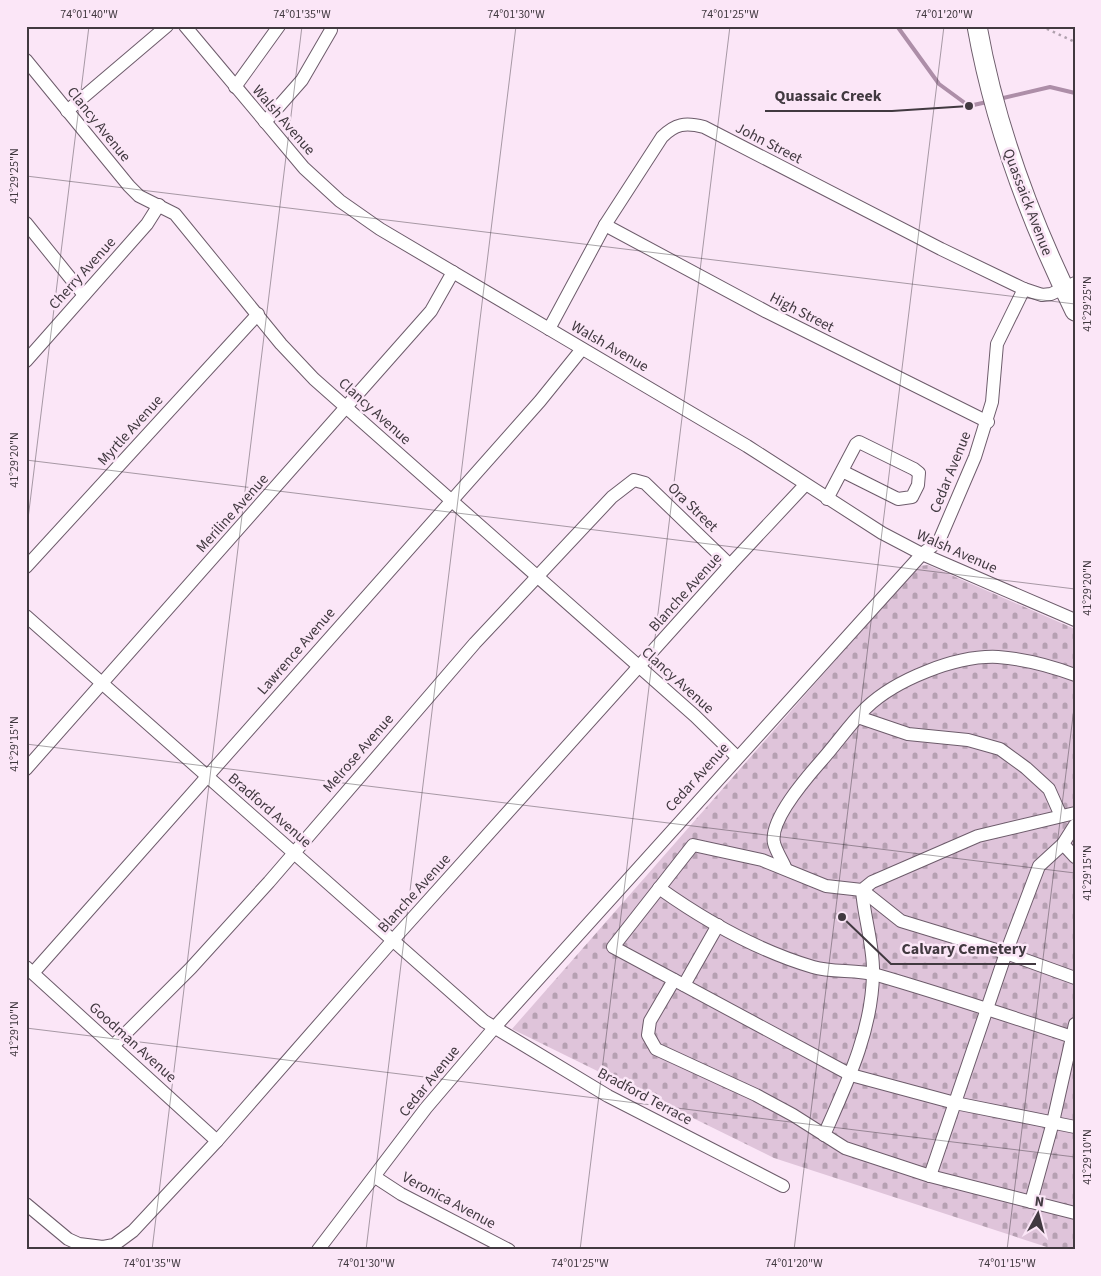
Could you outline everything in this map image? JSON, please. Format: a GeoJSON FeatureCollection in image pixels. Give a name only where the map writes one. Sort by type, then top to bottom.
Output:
{"type":"FeatureCollection","features":[{"type":"Feature","properties":{"kind":"highway","name":"Quassaick Avenue"},"geometry":{"type":"LineString","coordinates":[[977,26],[990,90],[1007,150],[1036,230],[1069,285],[1075,311]]}},
{"type":"Feature","properties":{"kind":"street"},"geometry":{"type":"LineString","coordinates":[[67,111],[167,26]]}},
{"type":"Feature","properties":{"kind":"street","name":"Walsh Avenue"},"geometry":{"type":"LineString","coordinates":[[185,26],[304,168],[340,201],[380,229],[747,446],[882,533],[922,554],[1075,620]]}},
{"type":"Feature","properties":{"kind":"street"},"geometry":{"type":"LineString","coordinates":[[235,87],[279,26]]}},
{"type":"Feature","properties":{"kind":"street"},"geometry":{"type":"LineString","coordinates":[[265,122],[302,80],[331,30]]}},
{"type":"Feature","properties":{"kind":"street","name":"Clancy Avenue"},"geometry":{"type":"LineString","coordinates":[[26,60],[129,186],[139,196],[175,214],[282,344],[314,379],[695,716],[737,757]]}},
{"type":"Feature","properties":{"kind":"street","name":"John Street"},"geometry":{"type":"LineString","coordinates":[[548,329],[605,224],[662,137],[672,128],[688,123],[704,126],[933,245],[1024,289],[1042,295],[1069,285]]}},
{"type":"Feature","properties":{"kind":"street","name":"Cherry Avenue"},"geometry":{"type":"LineString","coordinates":[[26,361],[147,224],[159,205]]}},
{"type":"Feature","properties":{"kind":"street"},"geometry":{"type":"LineString","coordinates":[[26,223],[84,295]]}},
{"type":"Feature","properties":{"kind":"street","name":"High Street"},"geometry":{"type":"LineString","coordinates":[[605,224],[766,312],[988,422]]}},
{"type":"Feature","properties":{"kind":"street","name":"Meriline Avenue"},"geometry":{"type":"LineString","coordinates":[[26,769],[431,311],[453,272]]}},
{"type":"Feature","properties":{"kind":"street","name":"Cedar Avenue"},"geometry":{"type":"LineString","coordinates":[[318,1250],[426,1108],[495,1027],[922,554],[939,541],[975,458],[988,422],[992,402],[997,344],[1024,289]]}},
{"type":"Feature","properties":{"kind":"street","name":"Myrtle Avenue"},"geometry":{"type":"LineString","coordinates":[[26,567],[258,314]]}},
{"type":"Feature","properties":{"kind":"street","name":"Lawrence Avenue"},"geometry":{"type":"LineString","coordinates":[[29,970],[207,777],[450,500],[540,401],[582,349]]}},
{"type":"Feature","properties":{"kind":"street"},"geometry":{"type":"LineString","coordinates":[[827,499],[856,444],[861,443],[914,469],[919,473],[919,482],[912,497],[901,499],[842,471]]}},
{"type":"Feature","properties":{"kind":"street","name":"Ora Street"},"geometry":{"type":"LineString","coordinates":[[630,482],[634,480],[645,483],[730,565]]}},
{"type":"Feature","properties":{"kind":"street","name":"Melrose Avenue"},"geometry":{"type":"LineString","coordinates":[[113,1046],[191,968],[475,643],[537,576],[630,482]]}},
{"type":"Feature","properties":{"kind":"street","name":"Blanche Avenue"},"geometry":{"type":"LineString","coordinates":[[26,1204],[68,1239],[79,1244],[103,1247],[114,1244],[133,1231],[217,1141],[393,940],[730,565],[805,485]]}},
{"type":"Feature","properties":{"kind":"street","name":"Bradford Avenue"},"geometry":{"type":"LineString","coordinates":[[26,616],[484,1021],[495,1027]]}},
{"type":"Feature","properties":{"kind":"street"},"geometry":{"type":"LineString","coordinates":[[785,867],[774,843],[775,826],[806,778],[858,717],[897,684],[936,669],[996,657],[1027,661],[1075,675]]}},
{"type":"Feature","properties":{"kind":"street"},"geometry":{"type":"LineString","coordinates":[[858,717],[908,734],[968,740],[1000,749],[1026,768],[1049,790],[1062,816]]}},
{"type":"Feature","properties":{"kind":"street"},"geometry":{"type":"LineString","coordinates":[[862,890],[872,882],[978,836],[1075,813]]}},
{"type":"Feature","properties":{"kind":"street"},"geometry":{"type":"LineString","coordinates":[[930,1176],[1006,953],[1038,866],[1063,844],[1075,825]]}},
{"type":"Feature","properties":{"kind":"street"},"geometry":{"type":"LineString","coordinates":[[1063,844],[1075,857]]}},
{"type":"Feature","properties":{"kind":"street"},"geometry":{"type":"LineString","coordinates":[[1075,978],[1006,953],[901,921],[862,890],[826,886],[785,867],[693,845],[612,946],[851,1075],[955,1103],[1075,1127]]}},
{"type":"Feature","properties":{"kind":"street"},"geometry":{"type":"LineString","coordinates":[[658,888],[695,914],[777,954],[814,967],[873,974],[988,1008],[1073,1038]]}},
{"type":"Feature","properties":{"kind":"street"},"geometry":{"type":"LineString","coordinates":[[824,1135],[851,1075],[871,1005],[873,974],[862,890]]}},
{"type":"Feature","properties":{"kind":"street"},"geometry":{"type":"LineString","coordinates":[[718,925],[650,1021],[648,1035],[656,1049],[756,1094],[845,1148],[930,1176],[1075,1213]]}},
{"type":"Feature","properties":{"kind":"street","name":"Goodman Avenue"},"geometry":{"type":"LineString","coordinates":[[29,970],[217,1141]]}},
{"type":"Feature","properties":{"kind":"street"},"geometry":{"type":"LineString","coordinates":[[1031,1202],[1053,1122],[1075,1024]]}},
{"type":"Feature","properties":{"kind":"street","name":"Bradford Terrace"},"geometry":{"type":"LineString","coordinates":[[495,1027],[608,1096],[783,1186]]}},
{"type":"Feature","properties":{"kind":"street","name":"Veronica Avenue"},"geometry":{"type":"LineString","coordinates":[[375,1177],[400,1194],[509,1250]]}},
{"type":"Feature","properties":{"kind":"path"},"geometry":{"type":"LineString","coordinates":[[1041,26],[1075,42]]}},
{"type":"Feature","properties":{"kind":"green space"},"geometry":{"type":"Polygon","coordinates":[[[928,565],[1075,629],[1075,1250],[1056,1250],[774,1158],[512,1029],[918,566],[928,565]]]}},
{"type":"Feature","properties":{"kind":"waterway"},"geometry":{"type":"LineString","coordinates":[[897,26],[939,84],[969,106],[987,102]]}},
{"type":"Feature","properties":{"kind":"waterway"},"geometry":{"type":"LineString","coordinates":[[999,99],[1050,87],[1075,93]]}},
{"type":"Feature","properties":{"kind":"place","name":"Quassaic Creek"},"geometry":{"type":"Point","coordinates":[969,106]}},
{"type":"Feature","properties":{"kind":"place","name":"Calvary Cemetery"},"geometry":{"type":"Point","coordinates":[842,917]}}]}
